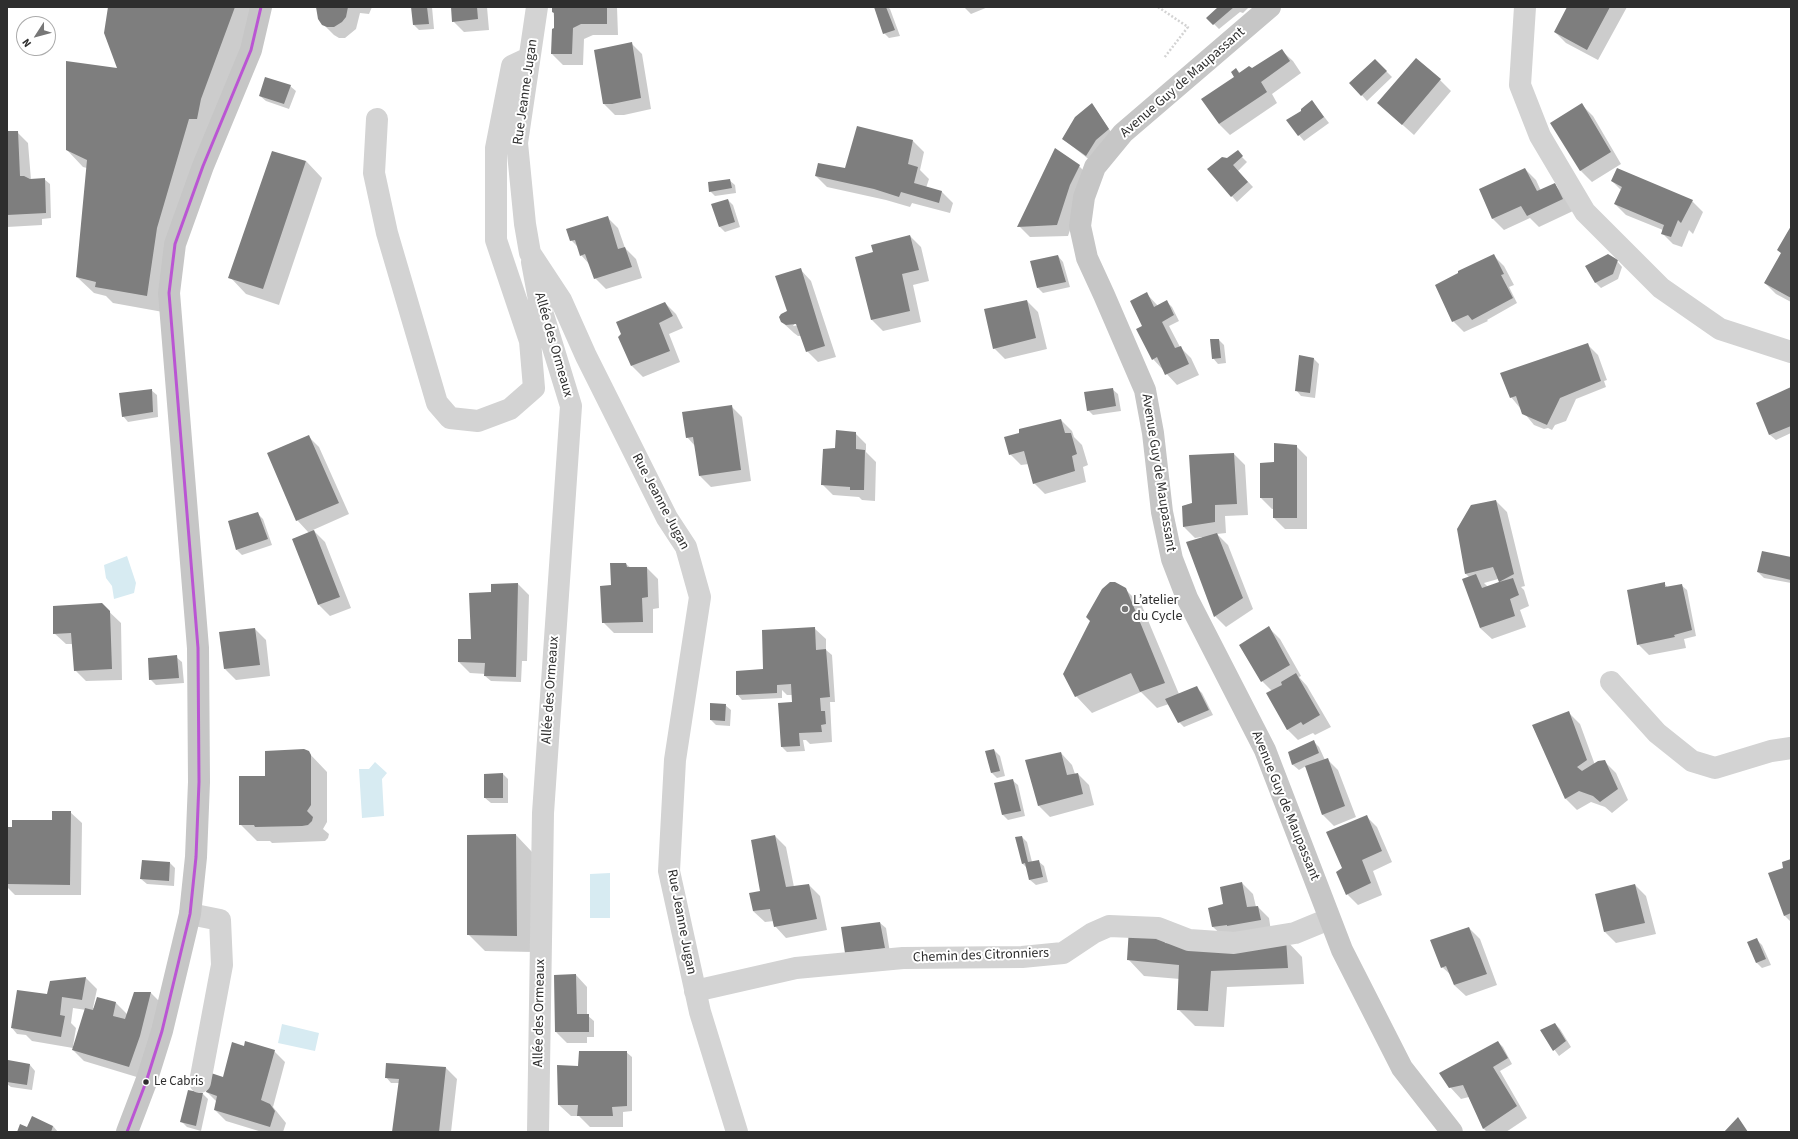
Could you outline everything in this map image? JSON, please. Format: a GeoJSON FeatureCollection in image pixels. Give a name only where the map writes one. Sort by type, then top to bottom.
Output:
{"type":"FeatureCollection","features":[{"type":"Feature","properties":{"kind":"main road"},"geometry":{"type":"LineString","coordinates":[[127,1132],[146,1082],[162,1031],[190,914],[196,857],[199,782],[198,648],[169,293],[174,244],[203,166],[251,50],[261,7]]}},
{"type":"Feature","properties":{"kind":"main road","name":"Avenue Guy de Maupassant"},"geometry":{"type":"LineString","coordinates":[[1270,7],[1123,132],[1096,167],[1084,197],[1080,226],[1087,258],[1145,390],[1153,433],[1162,512],[1172,559],[1187,598],[1265,750],[1342,950],[1402,1068],[1452,1132]]}},
{"type":"Feature","properties":{"kind":"street","name":"Rue Jeanne Jugan"},"geometry":{"type":"LineString","coordinates":[[537,7],[517,143],[525,224],[530,253],[561,300],[586,356],[667,518],[686,547],[700,597],[675,760],[669,871],[700,1012],[737,1132]]}},
{"type":"Feature","properties":{"kind":"street"},"geometry":{"type":"LineString","coordinates":[[1525,7],[1520,85],[1540,136],[1585,212],[1661,288],[1720,329],[1791,352]]}},
{"type":"Feature","properties":{"kind":"street"},"geometry":{"type":"LineString","coordinates":[[377,119],[374,173],[385,225],[437,402],[450,418],[478,421],[510,409],[534,388],[530,341],[496,240],[496,148],[512,66],[529,58]]}},
{"type":"Feature","properties":{"kind":"street","name":"Allée des Ormeaux"},"geometry":{"type":"LineString","coordinates":[[530,253],[540,305],[571,406],[543,813],[538,1132]]}},
{"type":"Feature","properties":{"kind":"street"},"geometry":{"type":"LineString","coordinates":[[1611,682],[1657,733],[1692,761],[1715,768],[1771,751],[1791,748]]}},
{"type":"Feature","properties":{"kind":"street"},"geometry":{"type":"LineString","coordinates":[[190,914],[220,920],[222,965],[200,1082]]}},
{"type":"Feature","properties":{"kind":"street","name":"Chemin des Citronniers"},"geometry":{"type":"LineString","coordinates":[[695,991],[796,968],[903,958],[1022,958],[1063,953],[1093,933],[1109,926],[1158,928],[1189,940],[1234,943],[1295,934],[1329,918]]}},
{"type":"Feature","properties":{"kind":"path"},"geometry":{"type":"LineString","coordinates":[[1158,7],[1188,27],[1162,61]]}},
{"type":"Feature","properties":{"kind":"shaded area"},"geometry":{"type":"Polygon","coordinates":[[[127,556],[136,583],[134,593],[114,599],[112,586],[106,578],[104,565],[127,556]]]}},
{"type":"Feature","properties":{"kind":"shaded area"},"geometry":{"type":"Polygon","coordinates":[[[375,762],[387,773],[382,779],[384,816],[362,818],[359,769],[369,769],[375,762]]]}},
{"type":"Feature","properties":{"kind":"shaded area"},"geometry":{"type":"Polygon","coordinates":[[[610,873],[610,918],[590,918],[590,874],[610,873]]]}},
{"type":"Feature","properties":{"kind":"shaded area"},"geometry":{"type":"Polygon","coordinates":[[[282,1024],[319,1033],[315,1051],[278,1043],[282,1024]]]}},
{"type":"Feature","properties":{"kind":"building"},"geometry":{"type":"Polygon","coordinates":[[[108,7],[235,7],[201,99],[197,119],[189,119],[157,228],[147,296],[95,287],[96,282],[76,277],[87,160],[66,150],[66,61],[117,68],[104,33],[108,7]]]}},
{"type":"Feature","properties":{"kind":"building"},"geometry":{"type":"Polygon","coordinates":[[[316,7],[348,7],[346,17],[342,22],[334,27],[327,27],[322,25],[318,19],[316,7]]]}},
{"type":"Feature","properties":{"kind":"building"},"geometry":{"type":"Polygon","coordinates":[[[411,7],[427,7],[429,24],[413,25],[411,7]]]}},
{"type":"Feature","properties":{"kind":"building"},"geometry":{"type":"Polygon","coordinates":[[[451,7],[477,7],[478,19],[452,22],[451,7]]]}},
{"type":"Feature","properties":{"kind":"building"},"geometry":{"type":"Polygon","coordinates":[[[552,7],[607,7],[607,24],[581,24],[573,28],[572,54],[551,54],[552,29],[554,28],[554,13],[552,12],[552,7]]]}},
{"type":"Feature","properties":{"kind":"building"},"geometry":{"type":"Polygon","coordinates":[[[874,7],[886,7],[895,30],[883,34],[874,7]]]}},
{"type":"Feature","properties":{"kind":"building"},"geometry":{"type":"Polygon","coordinates":[[[1218,7],[1234,7],[1213,25],[1206,18],[1218,7]]]}},
{"type":"Feature","properties":{"kind":"building"},"geometry":{"type":"Polygon","coordinates":[[[1567,7],[1610,7],[1587,50],[1554,32],[1567,7]]]}},
{"type":"Feature","properties":{"kind":"building"},"geometry":{"type":"Polygon","coordinates":[[[632,42],[641,98],[612,104],[603,104],[594,50],[632,42]]]}},
{"type":"Feature","properties":{"kind":"building"},"geometry":{"type":"Polygon","coordinates":[[[1282,49],[1290,61],[1261,82],[1267,92],[1219,124],[1201,99],[1234,77],[1231,72],[1236,68],[1239,73],[1249,66],[1252,68],[1282,49]]]}},
{"type":"Feature","properties":{"kind":"building"},"geometry":{"type":"Polygon","coordinates":[[[1416,58],[1441,79],[1402,125],[1377,103],[1416,58]]]}},
{"type":"Feature","properties":{"kind":"building"},"geometry":{"type":"Polygon","coordinates":[[[1375,59],[1387,71],[1361,96],[1349,83],[1375,59]]]}},
{"type":"Feature","properties":{"kind":"building"},"geometry":{"type":"Polygon","coordinates":[[[265,77],[291,85],[284,104],[259,96],[265,77]]]}},
{"type":"Feature","properties":{"kind":"building"},"geometry":{"type":"Polygon","coordinates":[[[1312,100],[1324,117],[1298,136],[1286,120],[1301,111],[1301,109],[1312,100]]]}},
{"type":"Feature","properties":{"kind":"building"},"geometry":{"type":"Polygon","coordinates":[[[1092,103],[1109,129],[1096,140],[1086,156],[1062,139],[1075,117],[1092,103]]]}},
{"type":"Feature","properties":{"kind":"building"},"geometry":{"type":"Polygon","coordinates":[[[1582,103],[1611,152],[1580,171],[1550,123],[1582,103]]]}},
{"type":"Feature","properties":{"kind":"building"},"geometry":{"type":"Polygon","coordinates":[[[857,126],[913,140],[908,164],[918,167],[914,183],[942,191],[939,203],[901,192],[899,197],[874,189],[815,176],[818,163],[845,168],[857,126]]]}},
{"type":"Feature","properties":{"kind":"building"},"geometry":{"type":"Polygon","coordinates":[[[7,131],[18,131],[20,176],[30,179],[45,178],[46,213],[7,215],[7,131]]]}},
{"type":"Feature","properties":{"kind":"building"},"geometry":{"type":"Polygon","coordinates":[[[1055,148],[1080,165],[1070,185],[1057,225],[1017,227],[1055,148]]]}},
{"type":"Feature","properties":{"kind":"building"},"geometry":{"type":"Polygon","coordinates":[[[1238,150],[1243,156],[1233,165],[1248,182],[1231,197],[1207,169],[1222,157],[1227,158],[1238,150]]]}},
{"type":"Feature","properties":{"kind":"building"},"geometry":{"type":"Polygon","coordinates":[[[272,151],[306,161],[263,289],[228,278],[272,151]]]}},
{"type":"Feature","properties":{"kind":"building"},"geometry":{"type":"Polygon","coordinates":[[[1525,168],[1537,191],[1555,183],[1563,199],[1527,216],[1521,206],[1492,219],[1479,189],[1525,168]]]}},
{"type":"Feature","properties":{"kind":"building"},"geometry":{"type":"Polygon","coordinates":[[[1617,168],[1693,200],[1681,223],[1678,220],[1671,237],[1661,234],[1664,225],[1614,204],[1622,187],[1611,181],[1617,168]]]}},
{"type":"Feature","properties":{"kind":"building"},"geometry":{"type":"Polygon","coordinates":[[[730,179],[732,188],[709,192],[708,182],[730,179]]]}},
{"type":"Feature","properties":{"kind":"building"},"geometry":{"type":"Polygon","coordinates":[[[728,199],[735,222],[719,227],[711,204],[728,199]]]}},
{"type":"Feature","properties":{"kind":"building"},"geometry":{"type":"Polygon","coordinates":[[[608,216],[618,249],[625,247],[632,267],[594,279],[585,254],[580,256],[575,240],[570,241],[566,229],[608,216]]]}},
{"type":"Feature","properties":{"kind":"building"},"geometry":{"type":"Polygon","coordinates":[[[1791,226],[1791,298],[1764,283],[1781,253],[1777,250],[1791,226]]]}},
{"type":"Feature","properties":{"kind":"building"},"geometry":{"type":"Polygon","coordinates":[[[910,235],[919,270],[902,274],[910,311],[871,320],[855,257],[873,252],[871,245],[910,235]]]}},
{"type":"Feature","properties":{"kind":"building"},"geometry":{"type":"Polygon","coordinates":[[[1494,254],[1504,274],[1501,275],[1513,298],[1472,320],[1468,315],[1452,322],[1435,285],[1458,273],[1458,271],[1494,254]]]}},
{"type":"Feature","properties":{"kind":"building"},"geometry":{"type":"Polygon","coordinates":[[[1608,254],[1618,260],[1613,274],[1595,283],[1585,266],[1608,254]]]}},
{"type":"Feature","properties":{"kind":"building"},"geometry":{"type":"Polygon","coordinates":[[[1058,255],[1066,282],[1037,288],[1030,261],[1058,255]]]}},
{"type":"Feature","properties":{"kind":"building"},"geometry":{"type":"Polygon","coordinates":[[[801,268],[825,346],[806,352],[796,324],[786,325],[781,322],[779,317],[787,311],[775,276],[801,268]]]}},
{"type":"Feature","properties":{"kind":"building"},"geometry":{"type":"Polygon","coordinates":[[[1147,292],[1154,307],[1167,300],[1174,315],[1162,322],[1175,348],[1181,346],[1189,364],[1165,375],[1157,357],[1152,360],[1136,329],[1142,326],[1130,301],[1147,292]]]}},
{"type":"Feature","properties":{"kind":"building"},"geometry":{"type":"Polygon","coordinates":[[[1027,300],[1036,338],[993,349],[984,309],[1027,300]]]}},
{"type":"Feature","properties":{"kind":"building"},"geometry":{"type":"Polygon","coordinates":[[[665,302],[673,316],[659,323],[670,351],[631,366],[618,337],[621,334],[616,322],[665,302]]]}},
{"type":"Feature","properties":{"kind":"building"},"geometry":{"type":"Polygon","coordinates":[[[1210,339],[1219,339],[1221,358],[1212,359],[1210,339]]]}},
{"type":"Feature","properties":{"kind":"building"},"geometry":{"type":"Polygon","coordinates":[[[1588,343],[1601,381],[1560,398],[1547,425],[1522,414],[1516,396],[1510,398],[1500,373],[1588,343]]]}},
{"type":"Feature","properties":{"kind":"building"},"geometry":{"type":"Polygon","coordinates":[[[1299,355],[1314,358],[1310,393],[1295,391],[1299,355]]]}},
{"type":"Feature","properties":{"kind":"building"},"geometry":{"type":"Polygon","coordinates":[[[1791,387],[1791,426],[1769,435],[1756,403],[1791,387]]]}},
{"type":"Feature","properties":{"kind":"building"},"geometry":{"type":"Polygon","coordinates":[[[1113,388],[1116,406],[1087,411],[1084,392],[1113,388]]]}},
{"type":"Feature","properties":{"kind":"building"},"geometry":{"type":"Polygon","coordinates":[[[152,389],[153,412],[122,417],[119,393],[152,389]]]}},
{"type":"Feature","properties":{"kind":"building"},"geometry":{"type":"Polygon","coordinates":[[[732,405],[741,470],[699,476],[693,437],[686,438],[682,412],[732,405]]]}},
{"type":"Feature","properties":{"kind":"building"},"geometry":{"type":"Polygon","coordinates":[[[1061,419],[1065,433],[1071,433],[1077,454],[1072,456],[1075,471],[1033,484],[1024,451],[1009,455],[1004,437],[1019,433],[1019,429],[1061,419]]]}},
{"type":"Feature","properties":{"kind":"building"},"geometry":{"type":"Polygon","coordinates":[[[836,430],[856,432],[856,449],[865,450],[864,490],[850,490],[850,487],[821,485],[823,449],[835,448],[836,430]]]}},
{"type":"Feature","properties":{"kind":"building"},"geometry":{"type":"Polygon","coordinates":[[[309,435],[339,503],[296,521],[267,453],[309,435]]]}},
{"type":"Feature","properties":{"kind":"building"},"geometry":{"type":"Polygon","coordinates":[[[1274,443],[1297,445],[1297,518],[1273,518],[1273,498],[1260,498],[1260,463],[1274,462],[1274,443]]]}},
{"type":"Feature","properties":{"kind":"building"},"geometry":{"type":"Polygon","coordinates":[[[1234,453],[1237,504],[1215,505],[1215,522],[1183,527],[1182,506],[1192,503],[1189,455],[1234,453]]]}},
{"type":"Feature","properties":{"kind":"building"},"geometry":{"type":"Polygon","coordinates":[[[1496,500],[1514,574],[1499,582],[1493,567],[1465,574],[1457,529],[1471,505],[1496,500]]]}},
{"type":"Feature","properties":{"kind":"building"},"geometry":{"type":"Polygon","coordinates":[[[258,512],[268,539],[236,550],[228,521],[258,512]]]}},
{"type":"Feature","properties":{"kind":"building"},"geometry":{"type":"Polygon","coordinates":[[[314,530],[340,597],[318,605],[292,539],[314,530]]]}},
{"type":"Feature","properties":{"kind":"building"},"geometry":{"type":"Polygon","coordinates":[[[1217,533],[1243,598],[1214,617],[1186,542],[1217,533]]]}},
{"type":"Feature","properties":{"kind":"building"},"geometry":{"type":"Polygon","coordinates":[[[1762,551],[1791,557],[1791,580],[1757,572],[1762,551]]]}},
{"type":"Feature","properties":{"kind":"building"},"geometry":{"type":"Polygon","coordinates":[[[610,563],[626,563],[627,567],[647,567],[648,597],[642,598],[643,622],[602,623],[600,586],[611,585],[610,563]]]}},
{"type":"Feature","properties":{"kind":"building"},"geometry":{"type":"Polygon","coordinates":[[[1476,574],[1482,588],[1513,578],[1519,595],[1510,599],[1515,616],[1480,628],[1462,579],[1476,574]]]}},
{"type":"Feature","properties":{"kind":"building"},"geometry":{"type":"Polygon","coordinates":[[[1110,582],[1115,582],[1126,588],[1165,683],[1140,692],[1131,673],[1075,697],[1063,674],[1090,621],[1086,617],[1102,589],[1110,582]]]}},
{"type":"Feature","properties":{"kind":"building"},"geometry":{"type":"Polygon","coordinates":[[[1665,582],[1665,587],[1682,584],[1692,630],[1674,635],[1675,637],[1637,645],[1627,590],[1665,582]]]}},
{"type":"Feature","properties":{"kind":"building"},"geometry":{"type":"Polygon","coordinates":[[[518,583],[516,677],[484,676],[485,663],[458,662],[458,639],[471,639],[469,593],[491,592],[491,584],[518,583]]]}},
{"type":"Feature","properties":{"kind":"building"},"geometry":{"type":"Polygon","coordinates":[[[102,603],[110,611],[112,669],[74,671],[71,633],[53,634],[53,606],[102,603]]]}},
{"type":"Feature","properties":{"kind":"building"},"geometry":{"type":"Polygon","coordinates":[[[1269,626],[1290,665],[1261,682],[1239,645],[1269,626]]]}},
{"type":"Feature","properties":{"kind":"building"},"geometry":{"type":"Polygon","coordinates":[[[815,627],[816,650],[826,649],[830,697],[820,698],[821,711],[825,711],[826,724],[821,725],[822,732],[799,733],[800,746],[781,747],[778,703],[792,702],[791,684],[777,685],[777,693],[736,695],[736,671],[763,669],[762,630],[815,627]]]}},
{"type":"Feature","properties":{"kind":"building"},"geometry":{"type":"Polygon","coordinates":[[[255,628],[260,665],[224,669],[219,632],[255,628]]]}},
{"type":"Feature","properties":{"kind":"building"},"geometry":{"type":"Polygon","coordinates":[[[177,655],[179,678],[149,680],[148,658],[177,655]]]}},
{"type":"Feature","properties":{"kind":"building"},"geometry":{"type":"Polygon","coordinates":[[[1296,673],[1320,715],[1303,725],[1301,722],[1287,730],[1266,693],[1282,685],[1281,682],[1296,673]]]}},
{"type":"Feature","properties":{"kind":"building"},"geometry":{"type":"Polygon","coordinates":[[[1197,686],[1209,710],[1178,723],[1165,699],[1197,686]]]}},
{"type":"Feature","properties":{"kind":"building"},"geometry":{"type":"Polygon","coordinates":[[[710,703],[726,704],[725,721],[710,720],[710,703]]]}},
{"type":"Feature","properties":{"kind":"building"},"geometry":{"type":"Polygon","coordinates":[[[1569,711],[1587,760],[1577,767],[1582,771],[1598,761],[1605,760],[1618,789],[1600,802],[1593,796],[1579,791],[1565,799],[1532,725],[1569,711]]]}},
{"type":"Feature","properties":{"kind":"building"},"geometry":{"type":"Polygon","coordinates":[[[1314,740],[1319,753],[1292,765],[1288,752],[1314,740]]]}},
{"type":"Feature","properties":{"kind":"building"},"geometry":{"type":"Polygon","coordinates":[[[304,749],[309,751],[311,755],[311,805],[307,811],[313,817],[312,821],[308,825],[302,826],[255,827],[254,825],[239,825],[239,776],[265,776],[265,751],[304,749]]]}},
{"type":"Feature","properties":{"kind":"building"},"geometry":{"type":"Polygon","coordinates":[[[994,749],[1000,771],[991,773],[985,751],[994,749]]]}},
{"type":"Feature","properties":{"kind":"building"},"geometry":{"type":"Polygon","coordinates":[[[1061,752],[1067,775],[1078,773],[1083,794],[1038,806],[1025,760],[1061,752]]]}},
{"type":"Feature","properties":{"kind":"building"},"geometry":{"type":"Polygon","coordinates":[[[1328,758],[1345,806],[1322,815],[1305,766],[1328,758]]]}},
{"type":"Feature","properties":{"kind":"building"},"geometry":{"type":"Polygon","coordinates":[[[503,773],[503,798],[484,798],[484,774],[503,773]]]}},
{"type":"Feature","properties":{"kind":"building"},"geometry":{"type":"Polygon","coordinates":[[[1013,779],[1021,811],[1002,815],[994,783],[1013,779]]]}},
{"type":"Feature","properties":{"kind":"building"},"geometry":{"type":"Polygon","coordinates":[[[52,811],[71,811],[70,885],[7,884],[7,827],[12,827],[12,820],[52,820],[52,811]]]}},
{"type":"Feature","properties":{"kind":"building"},"geometry":{"type":"Polygon","coordinates":[[[1367,815],[1382,851],[1362,860],[1371,883],[1346,895],[1336,872],[1342,868],[1326,832],[1367,815]]]}},
{"type":"Feature","properties":{"kind":"building"},"geometry":{"type":"Polygon","coordinates":[[[516,834],[517,936],[467,935],[467,835],[516,834]]]}},
{"type":"Feature","properties":{"kind":"building"},"geometry":{"type":"Polygon","coordinates":[[[775,835],[786,887],[809,884],[817,919],[774,927],[770,909],[753,911],[749,893],[760,891],[751,840],[775,835]]]}},
{"type":"Feature","properties":{"kind":"building"},"geometry":{"type":"Polygon","coordinates":[[[1022,836],[1028,862],[1039,860],[1043,877],[1029,880],[1025,863],[1022,864],[1015,837],[1022,836]]]}},
{"type":"Feature","properties":{"kind":"building"},"geometry":{"type":"Polygon","coordinates":[[[1791,859],[1791,913],[1784,916],[1768,873],[1783,868],[1782,862],[1791,859]]]}},
{"type":"Feature","properties":{"kind":"building"},"geometry":{"type":"Polygon","coordinates":[[[142,860],[170,862],[169,881],[140,879],[142,860]]]}},
{"type":"Feature","properties":{"kind":"building"},"geometry":{"type":"Polygon","coordinates":[[[1242,882],[1247,907],[1258,906],[1261,920],[1212,927],[1208,908],[1223,904],[1220,887],[1242,882]]]}},
{"type":"Feature","properties":{"kind":"building"},"geometry":{"type":"Polygon","coordinates":[[[1635,884],[1645,923],[1604,932],[1595,894],[1635,884]]]}},
{"type":"Feature","properties":{"kind":"building"},"geometry":{"type":"Polygon","coordinates":[[[880,922],[885,948],[845,953],[841,927],[880,922]]]}},
{"type":"Feature","properties":{"kind":"building"},"geometry":{"type":"Polygon","coordinates":[[[1469,927],[1487,974],[1454,985],[1446,966],[1441,968],[1430,940],[1469,927]]]}},
{"type":"Feature","properties":{"kind":"building"},"geometry":{"type":"Polygon","coordinates":[[[1129,928],[1164,933],[1165,943],[1243,948],[1286,939],[1288,968],[1211,971],[1208,1011],[1177,1010],[1179,965],[1127,960],[1129,928]]]}},
{"type":"Feature","properties":{"kind":"building"},"geometry":{"type":"Polygon","coordinates":[[[1757,938],[1766,959],[1756,963],[1747,942],[1757,938]]]}},
{"type":"Feature","properties":{"kind":"building"},"geometry":{"type":"Polygon","coordinates":[[[576,974],[577,1014],[589,1014],[589,1032],[555,1032],[554,975],[576,974]]]}},
{"type":"Feature","properties":{"kind":"building"},"geometry":{"type":"Polygon","coordinates":[[[86,977],[82,1000],[62,997],[60,1015],[65,1016],[61,1037],[11,1028],[17,990],[47,994],[50,981],[86,977]]]}},
{"type":"Feature","properties":{"kind":"building"},"geometry":{"type":"Polygon","coordinates":[[[134,992],[151,992],[140,1036],[129,1067],[72,1050],[85,1008],[93,1010],[97,997],[116,1002],[113,1016],[125,1019],[134,992]]]}},
{"type":"Feature","properties":{"kind":"building"},"geometry":{"type":"Polygon","coordinates":[[[1555,1023],[1566,1041],[1553,1051],[1540,1030],[1555,1023]]]}},
{"type":"Feature","properties":{"kind":"building"},"geometry":{"type":"Polygon","coordinates":[[[245,1041],[275,1050],[261,1100],[270,1104],[275,1111],[270,1127],[214,1110],[217,1096],[206,1092],[211,1073],[223,1077],[232,1042],[244,1046],[245,1041]]]}},
{"type":"Feature","properties":{"kind":"building"},"geometry":{"type":"Polygon","coordinates":[[[1498,1041],[1508,1058],[1493,1067],[1517,1106],[1483,1129],[1463,1085],[1449,1088],[1439,1073],[1498,1041]]]}},
{"type":"Feature","properties":{"kind":"building"},"geometry":{"type":"Polygon","coordinates":[[[579,1051],[627,1051],[627,1106],[612,1107],[613,1116],[577,1116],[578,1105],[558,1105],[557,1065],[578,1066],[579,1051]]]}},
{"type":"Feature","properties":{"kind":"building"},"geometry":{"type":"Polygon","coordinates":[[[8,1060],[30,1064],[27,1085],[7,1082],[8,1060]]]}},
{"type":"Feature","properties":{"kind":"building"},"geometry":{"type":"Polygon","coordinates":[[[386,1063],[446,1067],[439,1132],[392,1132],[399,1079],[385,1078],[386,1063]]]}},
{"type":"Feature","properties":{"kind":"building"},"geometry":{"type":"Polygon","coordinates":[[[188,1090],[203,1093],[196,1126],[180,1122],[188,1090]]]}},
{"type":"Feature","properties":{"kind":"building"},"geometry":{"type":"Polygon","coordinates":[[[32,1116],[53,1126],[51,1132],[17,1132],[20,1124],[27,1127],[32,1116]]]}},
{"type":"Feature","properties":{"kind":"building"},"geometry":{"type":"Polygon","coordinates":[[[1738,1117],[1748,1132],[1724,1132],[1738,1117]]]}},
{"type":"Feature","properties":{"kind":"transit line"},"geometry":{"type":"LineString","coordinates":[[127,1132],[146,1082],[162,1031],[190,914],[196,857],[199,782],[198,648],[169,293],[175,244],[203,166],[251,50],[261,7]]}},
{"type":"Feature","properties":{"kind":"place","name":"L’atelier du Cycle"},"geometry":{"type":"Point","coordinates":[1125,609]}},
{"type":"Feature","properties":{"kind":"place","name":"Le Cabris"},"geometry":{"type":"Point","coordinates":[146,1082]}}]}
